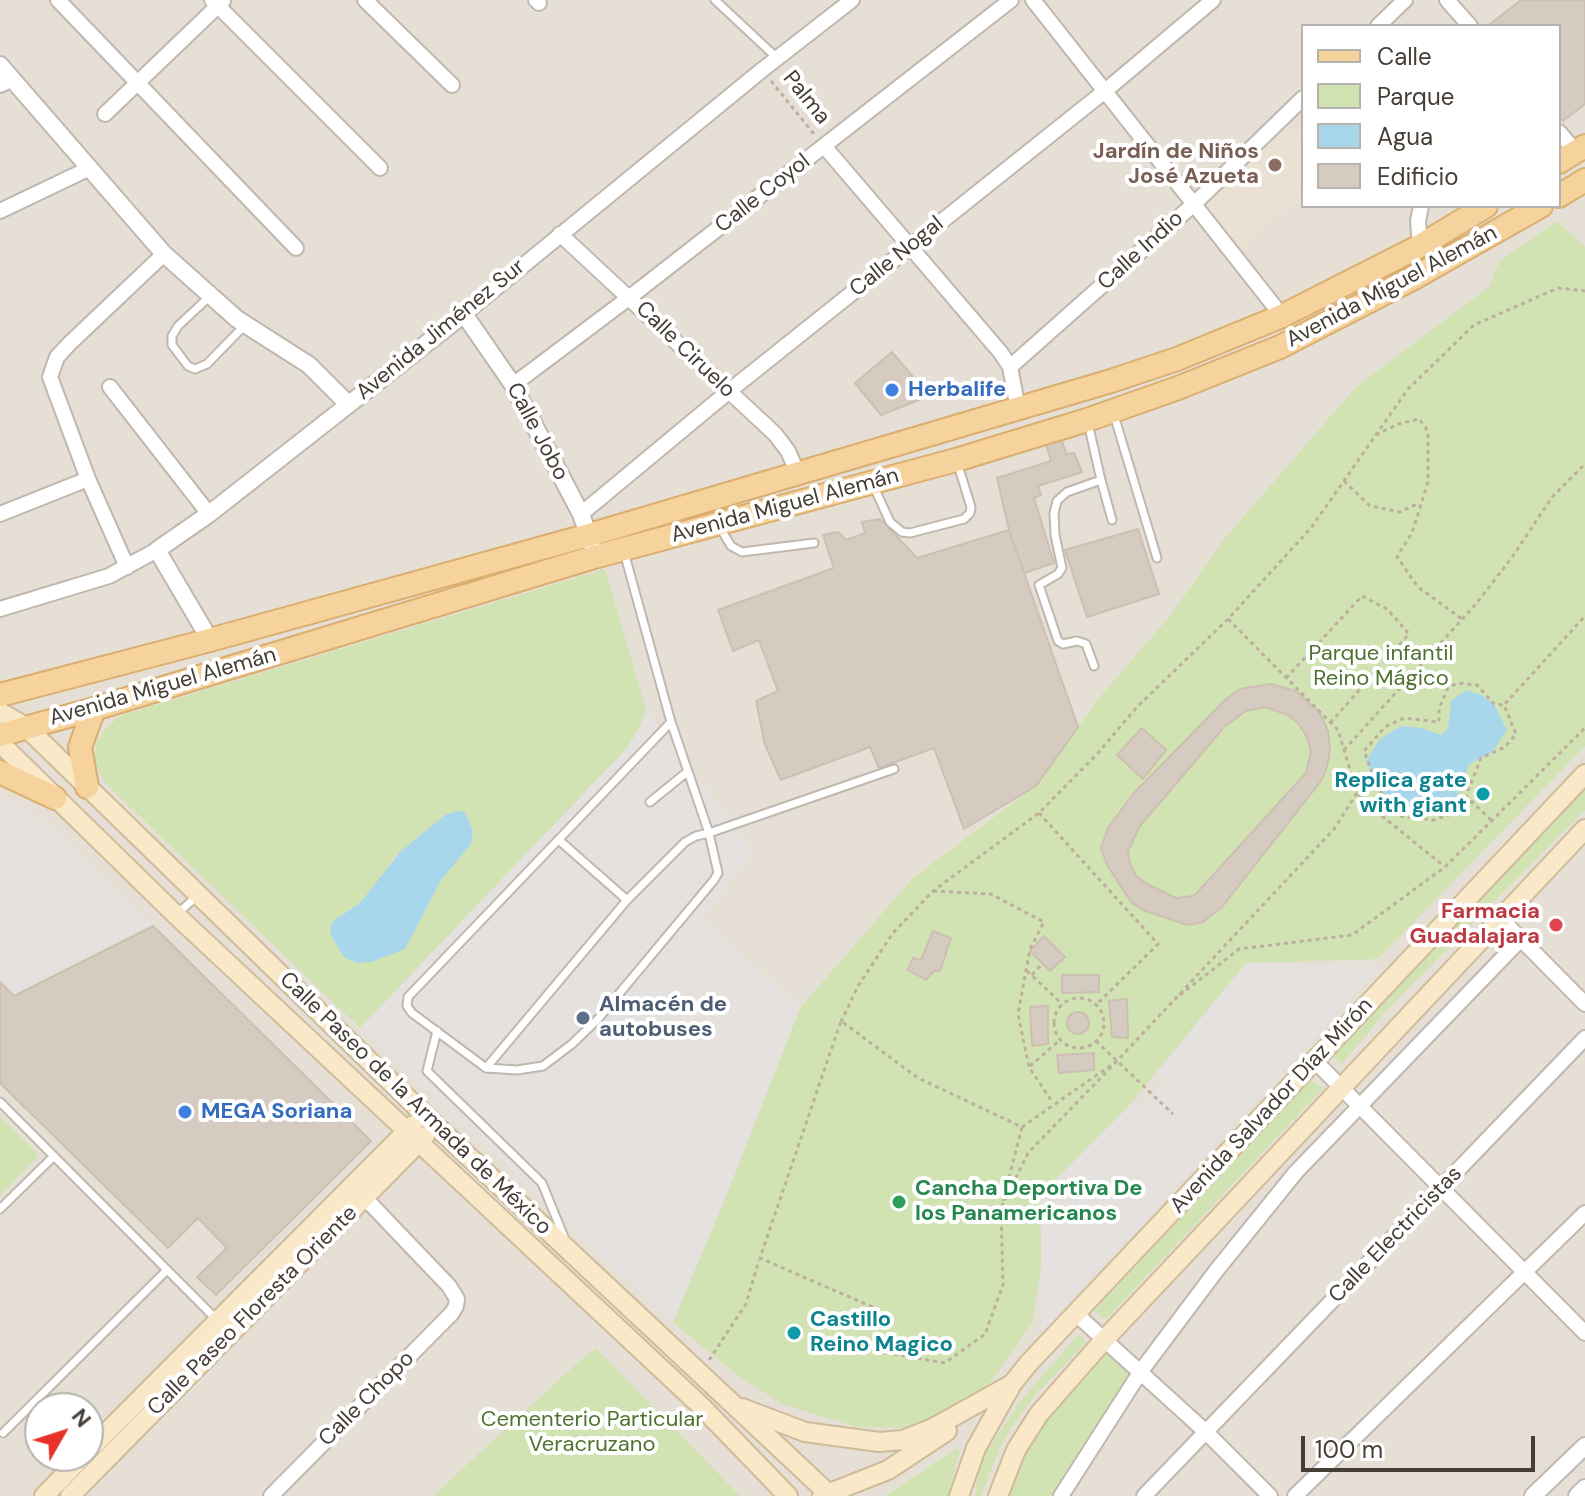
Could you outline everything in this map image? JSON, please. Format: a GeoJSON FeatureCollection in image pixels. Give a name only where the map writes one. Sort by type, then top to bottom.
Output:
{"type":"FeatureCollection","features":[{"type":"Feature","properties":{"kind":"main road"},"geometry":{"type":"LineString","coordinates":[[1561,195],[1585,180]]}},
{"type":"Feature","properties":{"kind":"main road","name":"Avenida Miguel Alemán"},"geometry":{"type":"LineString","coordinates":[[0,695],[210,640],[585,524],[798,474],[1177,359],[1282,316],[1420,246],[1483,208]]}},
{"type":"Feature","properties":{"kind":"main road","name":"Avenida Miguel Alemán"},"geometry":{"type":"LineString","coordinates":[[0,735],[594,557],[956,460],[1087,420],[1280,347],[1414,278],[1537,208]]}},
{"type":"Feature","properties":{"kind":"main road"},"geometry":{"type":"LineString","coordinates":[[87,787],[80,747],[94,709]]}},
{"type":"Feature","properties":{"kind":"main road","name":"Calle Paseo de la Armada de México"},"geometry":{"type":"LineString","coordinates":[[0,712],[26,727],[429,1120],[827,1495]]}},
{"type":"Feature","properties":{"kind":"main road","name":"Calle Paseo de la Armada de México"},"geometry":{"type":"LineString","coordinates":[[0,743],[176,915],[701,1406],[788,1496]]}},
{"type":"Feature","properties":{"kind":"main road"},"geometry":{"type":"LineString","coordinates":[[0,772],[55,798]]}},
{"type":"Feature","properties":{"kind":"main road","name":"Avenida Salvador Díaz Mirón"},"geometry":{"type":"LineString","coordinates":[[959,1496],[976,1448],[1012,1384],[1585,774]]}},
{"type":"Feature","properties":{"kind":"main road","name":"Avenida Salvador Díaz Mirón"},"geometry":{"type":"LineString","coordinates":[[998,1496],[1016,1450],[1039,1414],[1104,1340],[1585,829]]}},
{"type":"Feature","properties":{"kind":"main road"},"geometry":{"type":"LineString","coordinates":[[268,1000],[286,980]]}},
{"type":"Feature","properties":{"kind":"main road"},"geometry":{"type":"LineString","coordinates":[[336,1065],[352,1045]]}},
{"type":"Feature","properties":{"kind":"main road","name":"Calle Paseo Floresta Oriente"},"geometry":{"type":"LineString","coordinates":[[104,1435],[217,1321],[429,1120]]}},
{"type":"Feature","properties":{"kind":"main road","name":"Calle Paseo Floresta Oriente"},"geometry":{"type":"LineString","coordinates":[[70,1496],[365,1198],[412,1137]]}},
{"type":"Feature","properties":{"kind":"main road"},"geometry":{"type":"LineString","coordinates":[[734,1405],[805,1432],[879,1442],[903,1440],[931,1429],[1012,1384]]}},
{"type":"Feature","properties":{"kind":"main road"},"geometry":{"type":"LineString","coordinates":[[827,1495],[888,1470],[963,1421],[978,1403]]}},
{"type":"Feature","properties":{"kind":"main road"},"geometry":{"type":"LineString","coordinates":[[44,1496],[67,1472]]}},
{"type":"Feature","properties":{"kind":"street"},"geometry":{"type":"LineString","coordinates":[[58,0],[296,248]]}},
{"type":"Feature","properties":{"kind":"street"},"geometry":{"type":"LineString","coordinates":[[365,0],[452,85]]}},
{"type":"Feature","properties":{"kind":"street","name":"Avenida Jiménez Sur"},"geometry":{"type":"LineString","coordinates":[[0,609],[109,576],[157,550],[209,514],[464,314],[852,0]]}},
{"type":"Feature","properties":{"kind":"street","name":"Calle Coyol"},"geometry":{"type":"LineString","coordinates":[[513,385],[1011,0]]}},
{"type":"Feature","properties":{"kind":"street"},"geometry":{"type":"LineString","coordinates":[[1033,0],[1282,316]]}},
{"type":"Feature","properties":{"kind":"street","name":"Calle Nogal"},"geometry":{"type":"LineString","coordinates":[[585,524],[728,392],[1105,91],[1213,0]]}},
{"type":"Feature","properties":{"kind":"street"},"geometry":{"type":"LineString","coordinates":[[1380,24],[1405,0]]}},
{"type":"Feature","properties":{"kind":"street"},"geometry":{"type":"LineString","coordinates":[[1447,0],[1468,24]]}},
{"type":"Feature","properties":{"kind":"street"},"geometry":{"type":"LineString","coordinates":[[105,114],[218,2],[380,168]]}},
{"type":"Feature","properties":{"kind":"street"},"geometry":{"type":"LineString","coordinates":[[0,65],[6,83],[90,168],[164,254],[209,297],[245,324],[294,353],[348,404]]}},
{"type":"Feature","properties":{"kind":"street","name":"Calle Indio"},"geometry":{"type":"LineString","coordinates":[[1010,367],[1195,203],[1301,100]]}},
{"type":"Feature","properties":{"kind":"street"},"geometry":{"type":"LineString","coordinates":[[1561,135],[1573,154]]}},
{"type":"Feature","properties":{"kind":"street"},"geometry":{"type":"LineString","coordinates":[[824,146],[1010,367],[1018,409]]}},
{"type":"Feature","properties":{"kind":"street"},"geometry":{"type":"LineString","coordinates":[[0,211],[90,168]]}},
{"type":"Feature","properties":{"kind":"street"},"geometry":{"type":"LineString","coordinates":[[1420,246],[1421,208]]}},
{"type":"Feature","properties":{"kind":"street","name":"Calle Ciruelo"},"geometry":{"type":"LineString","coordinates":[[560,234],[782,442],[798,474]]}},
{"type":"Feature","properties":{"kind":"street"},"geometry":{"type":"LineString","coordinates":[[127,567],[88,479],[50,377],[52,367],[69,344],[164,254]]}},
{"type":"Feature","properties":{"kind":"street","name":"Calle Jobo"},"geometry":{"type":"LineString","coordinates":[[464,314],[513,385],[585,524],[594,557]]}},
{"type":"Feature","properties":{"kind":"street"},"geometry":{"type":"LineString","coordinates":[[110,387],[209,514]]}},
{"type":"Feature","properties":{"kind":"street"},"geometry":{"type":"LineString","coordinates":[[0,514],[88,479]]}},
{"type":"Feature","properties":{"kind":"street"},"geometry":{"type":"LineString","coordinates":[[157,550],[210,640]]}},
{"type":"Feature","properties":{"kind":"street"},"geometry":{"type":"LineString","coordinates":[[1501,919],[1585,1004]]}},
{"type":"Feature","properties":{"kind":"street"},"geometry":{"type":"LineString","coordinates":[[1061,1496],[1141,1371],[1296,1172],[1521,939]]}},
{"type":"Feature","properties":{"kind":"street","name":"Calle Electricistas"},"geometry":{"type":"LineString","coordinates":[[1144,1496],[1585,1038]]}},
{"type":"Feature","properties":{"kind":"street"},"geometry":{"type":"LineString","coordinates":[[1314,1060],[1585,1333]]}},
{"type":"Feature","properties":{"kind":"street","name":"Calle Chopo"},"geometry":{"type":"LineString","coordinates":[[271,1496],[452,1313],[457,1299],[449,1286],[365,1198]]}},
{"type":"Feature","properties":{"kind":"street"},"geometry":{"type":"LineString","coordinates":[[1295,1496],[1585,1213]]}},
{"type":"Feature","properties":{"kind":"street"},"geometry":{"type":"LineString","coordinates":[[1076,1314],[1141,1371],[1270,1496]]}},
{"type":"Feature","properties":{"kind":"street"},"geometry":{"type":"LineString","coordinates":[[1533,1496],[1585,1446]]}},
{"type":"Feature","properties":{"kind":"street"},"geometry":{"type":"LineString","coordinates":[[1577,1496],[1585,1488]]}},
{"type":"Feature","properties":{"kind":"lane"},"geometry":{"type":"LineString","coordinates":[[715,0],[777,58]]}},
{"type":"Feature","properties":{"kind":"lane"},"geometry":{"type":"LineString","coordinates":[[209,297],[178,326],[172,336],[172,345],[188,366],[195,369],[207,364],[245,324]]}},
{"type":"Feature","properties":{"kind":"lane"},"geometry":{"type":"LineString","coordinates":[[1113,411],[1157,558]]}},
{"type":"Feature","properties":{"kind":"lane"},"geometry":{"type":"LineString","coordinates":[[1087,420],[1112,520]]}},
{"type":"Feature","properties":{"kind":"lane"},"geometry":{"type":"LineString","coordinates":[[871,482],[894,527],[910,533],[923,530],[964,519],[970,513],[971,507],[956,460]]}},
{"type":"Feature","properties":{"kind":"lane"},"geometry":{"type":"LineString","coordinates":[[1094,666],[1086,644],[1077,641],[1063,644],[1058,641],[1039,585],[1058,574],[1062,568],[1055,535],[1057,501],[1067,492],[1101,480]]}},
{"type":"Feature","properties":{"kind":"lane"},"geometry":{"type":"LineString","coordinates":[[718,524],[731,546],[742,552],[814,543]]}},
{"type":"Feature","properties":{"kind":"lane"},"geometry":{"type":"LineString","coordinates":[[624,550],[671,722],[709,833],[718,873],[598,1019],[543,1066],[517,1070],[486,1068],[412,1013],[407,1006],[408,997],[671,722]]}},
{"type":"Feature","properties":{"kind":"lane"},"geometry":{"type":"LineString","coordinates":[[486,1068],[627,900],[685,842],[894,769]]}},
{"type":"Feature","properties":{"kind":"lane"},"geometry":{"type":"LineString","coordinates":[[650,802],[687,772]]}},
{"type":"Feature","properties":{"kind":"lane"},"geometry":{"type":"LineString","coordinates":[[560,841],[627,900]]}},
{"type":"Feature","properties":{"kind":"lane"},"geometry":{"type":"LineString","coordinates":[[176,915],[197,896]]}},
{"type":"Feature","properties":{"kind":"lane"},"geometry":{"type":"LineString","coordinates":[[437,1031],[427,1071],[542,1183],[569,1251]]}},
{"type":"Feature","properties":{"kind":"lane"},"geometry":{"type":"LineString","coordinates":[[0,1102],[217,1321]]}},
{"type":"Feature","properties":{"kind":"lane"},"geometry":{"type":"LineString","coordinates":[[0,1209],[54,1156]]}},
{"type":"Feature","properties":{"kind":"lane"},"geometry":{"type":"LineString","coordinates":[[3,1433],[167,1270]]}},
{"type":"Feature","properties":{"kind":"path","name":"Palma"},"geometry":{"type":"LineString","coordinates":[[762,70],[824,146]]}},
{"type":"Feature","properties":{"kind":"path"},"geometry":{"type":"LineString","coordinates":[[700,1373],[746,1304],[841,1021],[858,986],[893,933],[933,891],[1039,813],[1098,753],[1137,707],[1228,619],[1311,528],[1408,389],[1474,325],[1558,288],[1585,291]]}},
{"type":"Feature","properties":{"kind":"path"},"geometry":{"type":"LineString","coordinates":[[1375,436],[1398,424],[1419,419],[1428,431],[1428,482],[1412,533],[1397,557],[1418,587],[1462,619]]}},
{"type":"Feature","properties":{"kind":"path"},"geometry":{"type":"LineString","coordinates":[[1344,750],[1462,619],[1513,556],[1552,497],[1585,464]]}},
{"type":"Feature","properties":{"kind":"path"},"geometry":{"type":"LineString","coordinates":[[1344,481],[1370,506],[1400,512],[1420,502]]}},
{"type":"Feature","properties":{"kind":"path"},"geometry":{"type":"LineString","coordinates":[[1286,678],[1362,596],[1387,609],[1409,634],[1331,723]]}},
{"type":"Feature","properties":{"kind":"path"},"geometry":{"type":"LineString","coordinates":[[1504,705],[1585,616]]}},
{"type":"Feature","properties":{"kind":"path"},"geometry":{"type":"LineString","coordinates":[[1228,619],[1338,730],[1357,793],[1445,867]]}},
{"type":"Feature","properties":{"kind":"path"},"geometry":{"type":"LineString","coordinates":[[1471,802],[1457,812],[1434,820],[1399,816],[1378,788],[1364,751],[1385,727],[1404,718],[1439,722],[1439,708],[1448,688],[1458,683],[1477,685],[1494,704],[1504,705]]}},
{"type":"Feature","properties":{"kind":"path"},"geometry":{"type":"LineString","coordinates":[[1491,820],[1466,796],[1481,758],[1505,747],[1516,734],[1504,705]]}},
{"type":"Feature","properties":{"kind":"path"},"geometry":{"type":"LineString","coordinates":[[1176,997],[1239,949],[1352,935],[1445,867],[1585,728]]}},
{"type":"Feature","properties":{"kind":"path"},"geometry":{"type":"LineString","coordinates":[[1001,1208],[1028,1153],[1334,829],[1357,793]]}},
{"type":"Feature","properties":{"kind":"path"},"geometry":{"type":"LineString","coordinates":[[1039,813],[1158,944],[1096,1005]]}},
{"type":"Feature","properties":{"kind":"path"},"geometry":{"type":"LineString","coordinates":[[933,891],[991,894],[1044,922],[1030,949],[1018,1014],[1029,1067],[1054,1105]]}},
{"type":"Feature","properties":{"kind":"path"},"geometry":{"type":"LineString","coordinates":[[1032,975],[1042,964]]}},
{"type":"Feature","properties":{"kind":"path"},"geometry":{"type":"LineString","coordinates":[[1026,970],[1062,1004]]}},
{"type":"Feature","properties":{"kind":"path"},"geometry":{"type":"LineString","coordinates":[[1083,998],[1096,1005],[1104,1023],[1096,1041],[1084,1048],[1076,1048],[1060,1040],[1054,1023],[1062,1004],[1083,998]]}},
{"type":"Feature","properties":{"kind":"path"},"geometry":{"type":"LineString","coordinates":[[841,1021],[918,1078],[1022,1127]]}},
{"type":"Feature","properties":{"kind":"path"},"geometry":{"type":"LineString","coordinates":[[1029,1067],[1060,1040]]}},
{"type":"Feature","properties":{"kind":"path"},"geometry":{"type":"LineString","coordinates":[[1096,1041],[1173,1114]]}},
{"type":"Feature","properties":{"kind":"path"},"geometry":{"type":"LineString","coordinates":[[760,1258],[877,1309],[882,1352],[945,1363],[985,1334],[1003,1285],[1001,1208],[1022,1127],[1117,1061]]}},
{"type":"Feature","properties":{"kind":"shaded area"},"geometry":{"type":"Polygon","coordinates":[[[0,0],[1585,0],[1585,1496],[0,1496],[0,0]]]}},
{"type":"Feature","properties":{"kind":"shaded area","name":"Jardín de Niños José Azueta"},"geometry":{"type":"Polygon","coordinates":[[[1287,125],[1301,137],[1301,192],[1241,249],[1206,205],[1287,125]]]}},
{"type":"Feature","properties":{"kind":"shaded area","name":"Almacén de autobuses"},"geometry":{"type":"Polygon","coordinates":[[[646,709],[752,851],[701,919],[800,1008],[673,1322],[360,1028],[627,748],[640,727],[646,709]]]}},
{"type":"Feature","properties":{"kind":"shaded area"},"geometry":{"type":"Polygon","coordinates":[[[0,798],[45,823],[153,926],[14,996],[0,982],[0,798]]]}},
{"type":"Feature","properties":{"kind":"shaded area"},"geometry":{"type":"Polygon","coordinates":[[[1246,963],[1380,967],[1043,1330],[1040,1195],[1133,1102],[1144,1104],[1165,1083],[1160,1070],[1246,963]]]}},
{"type":"Feature","properties":{"kind":"green space","name":"Parque infantil Reino Mágico"},"geometry":{"type":"Polygon","coordinates":[[[1557,221],[1585,247],[1585,746],[1378,959],[1246,963],[1124,1111],[1041,1195],[1042,1262],[1032,1323],[979,1398],[912,1428],[857,1427],[782,1404],[732,1371],[673,1322],[800,1008],[912,879],[1036,786],[1099,698],[1170,616],[1225,538],[1356,387],[1489,287],[1499,262],[1557,221]]]}},
{"type":"Feature","properties":{"kind":"green space"},"geometry":{"type":"Polygon","coordinates":[[[605,569],[646,709],[640,727],[627,748],[360,1028],[108,786],[94,759],[96,742],[108,726],[122,715],[605,569]],[[445,815],[393,858],[361,902],[338,917],[405,949],[441,880],[471,844],[473,832],[467,816],[445,815]]]}},
{"type":"Feature","properties":{"kind":"green space"},"geometry":{"type":"Polygon","coordinates":[[[1585,781],[1585,810],[1387,1010],[1342,1064],[1332,1054],[1420,963],[1585,781]]]}},
{"type":"Feature","properties":{"kind":"green space"},"geometry":{"type":"Polygon","coordinates":[[[1311,1080],[1323,1088],[1106,1319],[1094,1311],[1311,1080]]]}},
{"type":"Feature","properties":{"kind":"green space"},"geometry":{"type":"Polygon","coordinates":[[[0,1117],[39,1155],[0,1196],[0,1117]]]}},
{"type":"Feature","properties":{"kind":"green space"},"geometry":{"type":"Polygon","coordinates":[[[1079,1334],[1086,1342],[1033,1398],[1011,1428],[981,1496],[975,1496],[980,1461],[1022,1399],[1079,1334]]]}},
{"type":"Feature","properties":{"kind":"green space","name":"Cementerio Particular Veracruzano"},"geometry":{"type":"Polygon","coordinates":[[[596,1348],[740,1496],[433,1496],[576,1364],[596,1348]]]}},
{"type":"Feature","properties":{"kind":"green space"},"geometry":{"type":"Polygon","coordinates":[[[1108,1353],[1131,1373],[1054,1496],[1004,1496],[1006,1486],[1047,1413],[1084,1371],[1108,1353]]]}},
{"type":"Feature","properties":{"kind":"green space"},"geometry":{"type":"Polygon","coordinates":[[[957,1448],[960,1451],[948,1496],[885,1496],[957,1448]]]}},
{"type":"Feature","properties":{"kind":"water"},"geometry":{"type":"Polygon","coordinates":[[[1466,690],[1494,704],[1507,730],[1492,752],[1469,764],[1455,804],[1442,814],[1405,814],[1378,788],[1366,761],[1380,739],[1401,726],[1421,728],[1441,735],[1448,729],[1451,701],[1466,690]]]}},
{"type":"Feature","properties":{"kind":"water"},"geometry":{"type":"Polygon","coordinates":[[[457,811],[467,816],[473,832],[471,844],[441,880],[405,949],[371,962],[357,963],[344,957],[330,934],[332,922],[361,902],[400,852],[445,815],[457,811]]]}},
{"type":"Feature","properties":{"kind":"building"},"geometry":{"type":"Polygon","coordinates":[[[1521,0],[1585,0],[1585,104],[1563,121],[1561,24],[1490,24],[1521,0]]]}},
{"type":"Feature","properties":{"kind":"building","name":"Herbalife"},"geometry":{"type":"Polygon","coordinates":[[[892,352],[929,396],[881,415],[855,383],[892,352]]]}},
{"type":"Feature","properties":{"kind":"building"},"geometry":{"type":"Polygon","coordinates":[[[1062,440],[1066,454],[1074,453],[1082,472],[1038,486],[1041,495],[1034,498],[1054,563],[1024,573],[1009,530],[997,478],[1051,461],[1046,444],[1062,440]]]}},
{"type":"Feature","properties":{"kind":"building"},"geometry":{"type":"Polygon","coordinates":[[[880,519],[917,558],[1009,530],[1078,727],[1036,786],[964,829],[934,748],[879,768],[870,747],[781,780],[765,745],[756,701],[778,691],[759,640],[733,651],[718,610],[834,568],[823,535],[838,532],[846,540],[865,533],[862,522],[880,519]]]}},
{"type":"Feature","properties":{"kind":"building"},"geometry":{"type":"Polygon","coordinates":[[[1138,529],[1159,594],[1087,617],[1065,550],[1138,529]]]}},
{"type":"Feature","properties":{"kind":"building"},"geometry":{"type":"Polygon","coordinates":[[[1271,684],[1296,691],[1320,713],[1328,731],[1330,749],[1327,767],[1321,781],[1222,907],[1203,922],[1187,925],[1143,910],[1131,902],[1107,865],[1101,848],[1108,828],[1133,794],[1226,699],[1240,689],[1271,684]],[[1265,707],[1246,711],[1225,726],[1140,826],[1128,851],[1136,876],[1176,898],[1194,896],[1306,773],[1311,752],[1308,739],[1299,724],[1288,715],[1265,707]]]}},
{"type":"Feature","properties":{"kind":"building"},"geometry":{"type":"Polygon","coordinates":[[[1142,728],[1166,750],[1143,779],[1117,755],[1142,728]]]}},
{"type":"Feature","properties":{"kind":"building","name":"MEGA Soriana"},"geometry":{"type":"Polygon","coordinates":[[[153,926],[371,1141],[216,1295],[197,1277],[227,1248],[198,1218],[168,1248],[0,1083],[0,982],[14,996],[153,926]]]}},
{"type":"Feature","properties":{"kind":"building"},"geometry":{"type":"Polygon","coordinates":[[[933,931],[951,938],[940,971],[934,971],[926,980],[908,970],[913,958],[921,960],[933,931]]]}},
{"type":"Feature","properties":{"kind":"building"},"geometry":{"type":"Polygon","coordinates":[[[1044,936],[1065,957],[1050,971],[1030,951],[1044,936]]]}},
{"type":"Feature","properties":{"kind":"building"},"geometry":{"type":"Polygon","coordinates":[[[1062,975],[1099,975],[1099,992],[1062,993],[1062,975]]]}},
{"type":"Feature","properties":{"kind":"building"},"geometry":{"type":"Polygon","coordinates":[[[1127,999],[1128,1038],[1112,1037],[1109,1001],[1127,999]]]}},
{"type":"Feature","properties":{"kind":"building"},"geometry":{"type":"Polygon","coordinates":[[[1048,1006],[1048,1044],[1032,1046],[1030,1007],[1048,1006]]]}},
{"type":"Feature","properties":{"kind":"building"},"geometry":{"type":"Polygon","coordinates":[[[1078,1012],[1086,1015],[1089,1023],[1086,1031],[1078,1034],[1070,1031],[1067,1023],[1070,1015],[1078,1012]]]}},
{"type":"Feature","properties":{"kind":"building"},"geometry":{"type":"Polygon","coordinates":[[[1094,1053],[1094,1070],[1059,1073],[1057,1055],[1094,1053]]]}},
{"type":"Feature","properties":{"kind":"place","name":"Jardín de Niños José Azueta"},"geometry":{"type":"Point","coordinates":[1275,165]}},
{"type":"Feature","properties":{"kind":"place","name":"Herbalife"},"geometry":{"type":"Point","coordinates":[892,390]}},
{"type":"Feature","properties":{"kind":"place","name":"Replica gate with giant"},"geometry":{"type":"Point","coordinates":[1483,794]}},
{"type":"Feature","properties":{"kind":"place","name":"Farmacia Guadalajara"},"geometry":{"type":"Point","coordinates":[1556,925]}},
{"type":"Feature","properties":{"kind":"place","name":"Almacén de autobuses"},"geometry":{"type":"Point","coordinates":[583,1018]}},
{"type":"Feature","properties":{"kind":"place","name":"MEGA Soriana"},"geometry":{"type":"Point","coordinates":[185,1112]}},
{"type":"Feature","properties":{"kind":"place","name":"Cancha Deportiva De los Panamericanos"},"geometry":{"type":"Point","coordinates":[899,1202]}},
{"type":"Feature","properties":{"kind":"place","name":"Castillo Reino Magico"},"geometry":{"type":"Point","coordinates":[794,1333]}}]}
